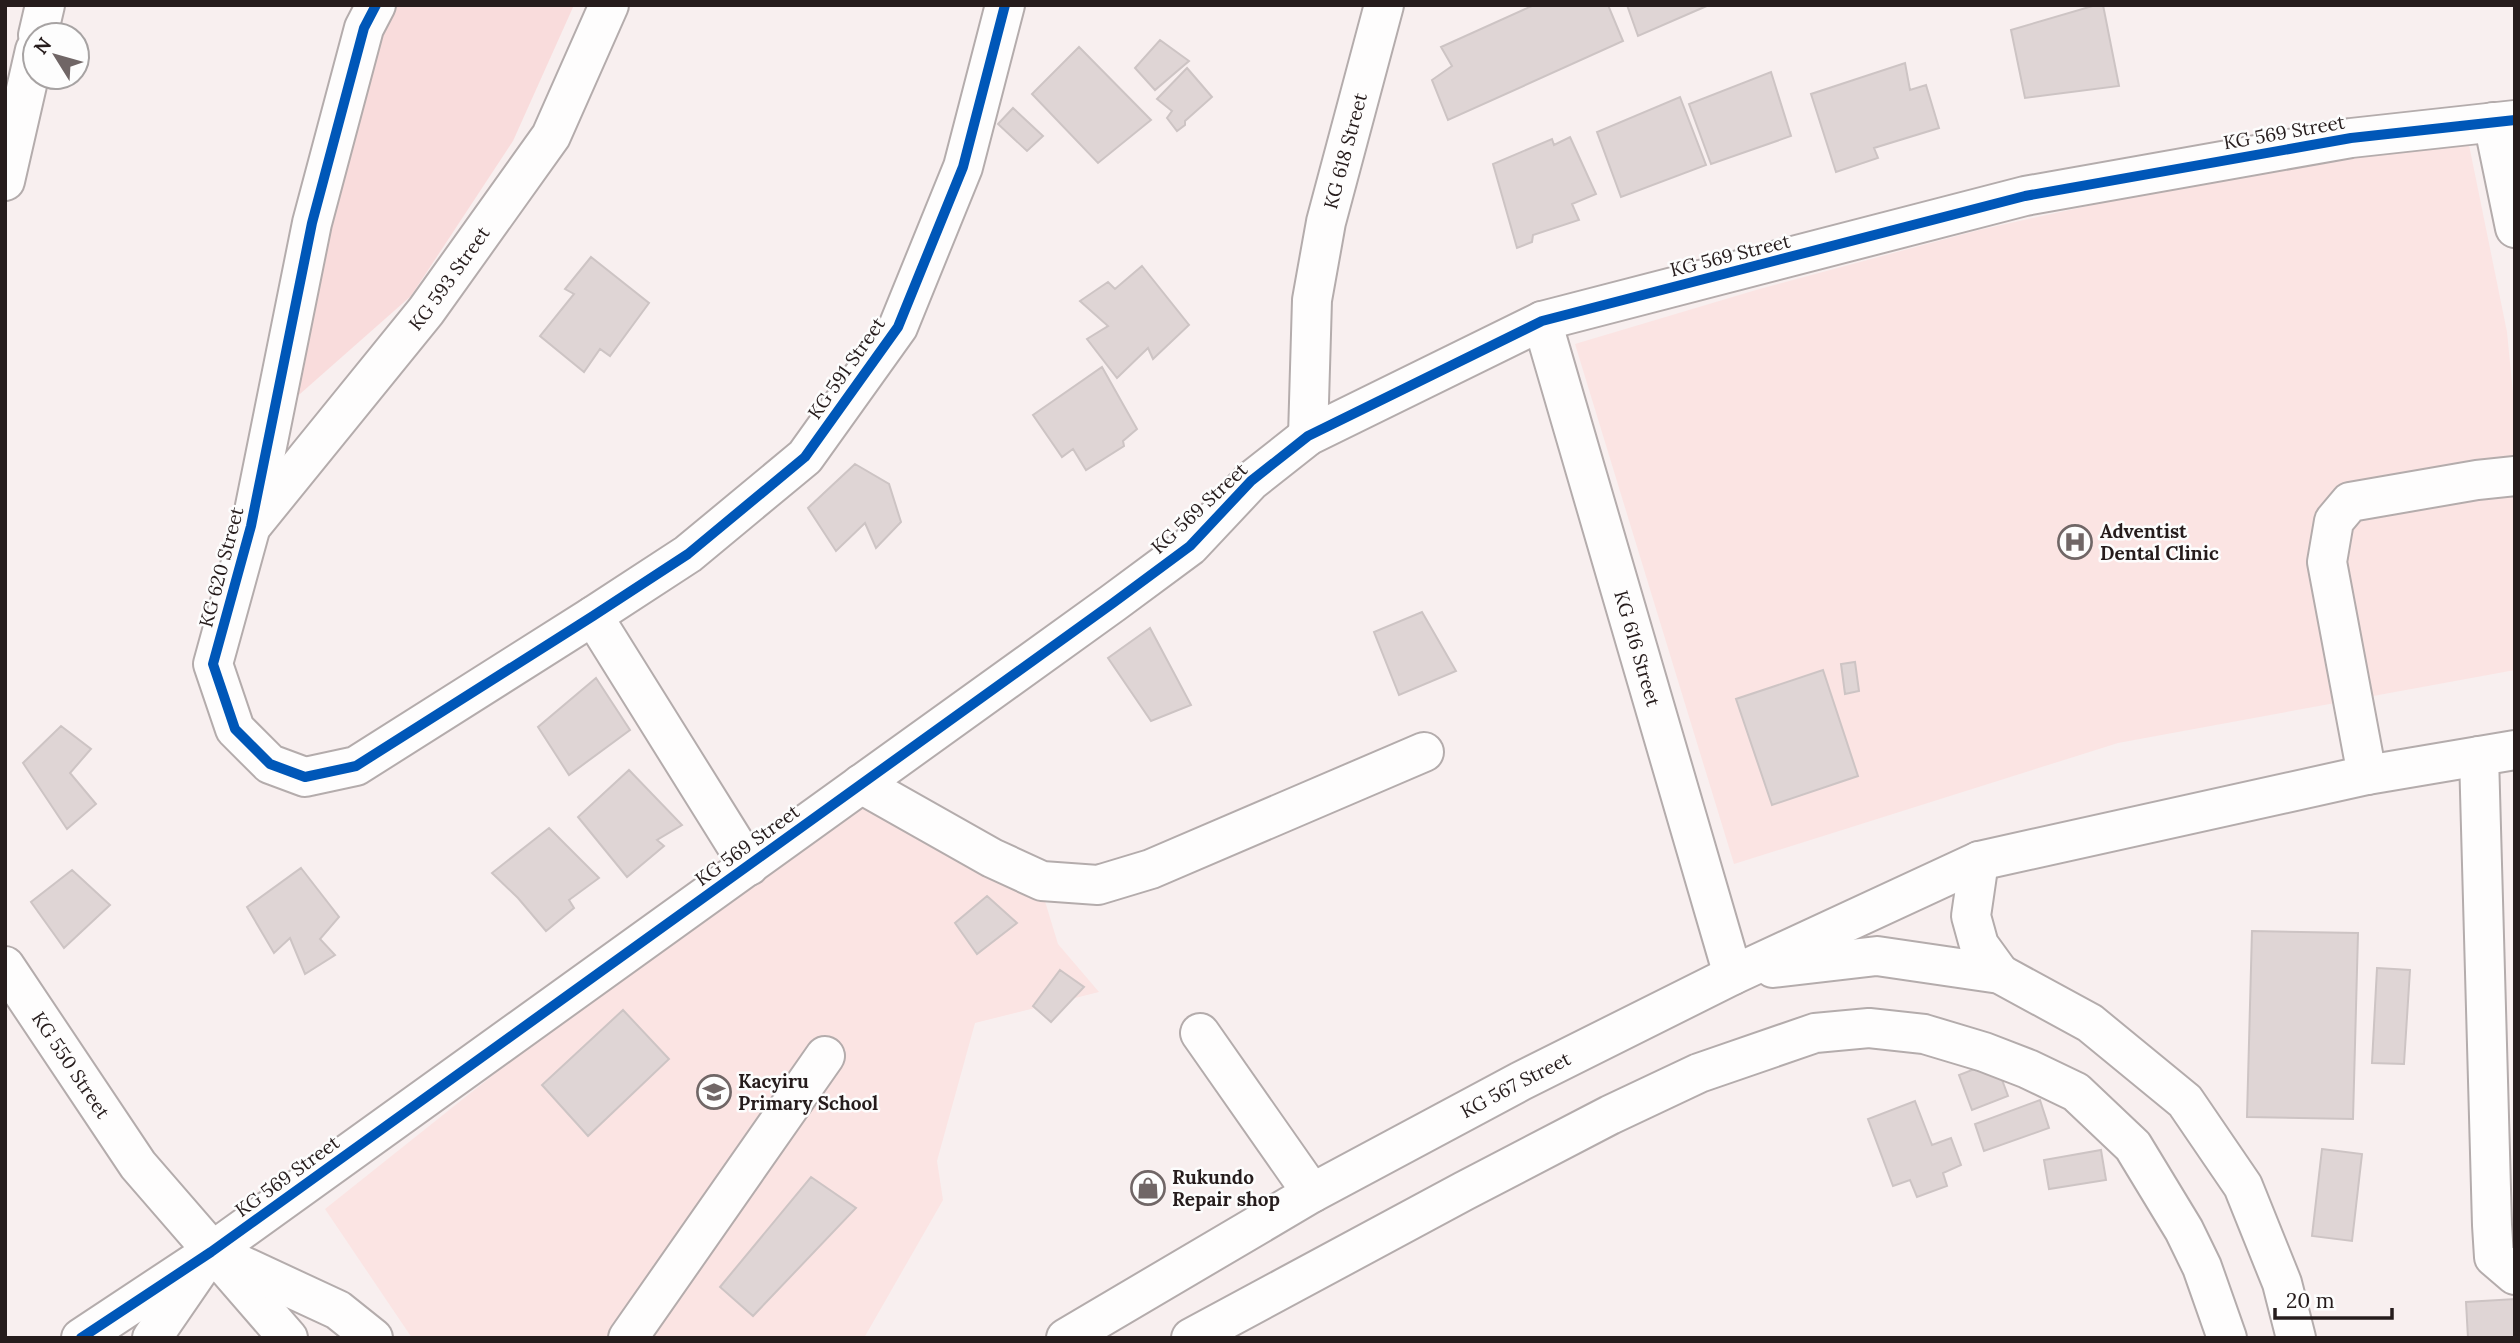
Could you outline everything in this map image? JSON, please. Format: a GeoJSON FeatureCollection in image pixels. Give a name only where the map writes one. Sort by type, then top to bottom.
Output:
{"type":"FeatureCollection","features":[{"type":"Feature","properties":{"kind":"street","name":"KG 620 Street"},"geometry":{"type":"LineString","coordinates":[[376,5],[364,27],[312,223],[251,526],[213,664],[235,729],[270,764],[305,777],[356,766],[593,616]]}},
{"type":"Feature","properties":{"kind":"street","name":"KG 593 Street"},"geometry":{"type":"LineString","coordinates":[[251,526],[426,311],[551,136],[609,5]]}},
{"type":"Feature","properties":{"kind":"street","name":"KG 591 Street"},"geometry":{"type":"LineString","coordinates":[[593,616],[688,554],[805,457],[898,327],[962,167],[1005,5]]}},
{"type":"Feature","properties":{"kind":"street","name":"KG 618 Street"},"geometry":{"type":"LineString","coordinates":[[1308,436],[1312,300],[1326,222],[1384,5]]}},
{"type":"Feature","properties":{"kind":"street"},"geometry":{"type":"LineString","coordinates":[[5,65],[21,56]]}},
{"type":"Feature","properties":{"kind":"street"},"geometry":{"type":"LineString","coordinates":[[5,181],[25,91]]}},
{"type":"Feature","properties":{"kind":"street"},"geometry":{"type":"LineString","coordinates":[[2504,121],[2515,228]]}},
{"type":"Feature","properties":{"kind":"street","name":"KG 569 Street"},"geometry":{"type":"LineString","coordinates":[[86,1335],[211,1252],[1189,546],[1251,481],[1308,436],[1542,321],[2025,196],[2351,138],[2504,121]]}},
{"type":"Feature","properties":{"kind":"street","name":"KG 616 Street"},"geometry":{"type":"LineString","coordinates":[[1542,321],[1733,975]]}},
{"type":"Feature","properties":{"kind":"street"},"geometry":{"type":"LineString","coordinates":[[2515,475],[2350,502],[2334,521],[2328,562],[2367,775],[2497,753],[2492,1225],[2494,1257],[2515,1275]]}},
{"type":"Feature","properties":{"kind":"street"},"geometry":{"type":"LineString","coordinates":[[593,616],[749,866]]}},
{"type":"Feature","properties":{"kind":"street"},"geometry":{"type":"LineString","coordinates":[[861,783],[992,858],[1042,881],[1098,885],[1151,869],[1424,752]]}},
{"type":"Feature","properties":{"kind":"street","name":"KG 567 Street"},"geometry":{"type":"LineString","coordinates":[[1066,1338],[1312,1193],[1521,1081],[1733,975],[1979,861],[2367,775]]}},
{"type":"Feature","properties":{"kind":"street"},"geometry":{"type":"LineString","coordinates":[[1979,861],[1971,916],[1979,945],[2000,974]]}},
{"type":"Feature","properties":{"kind":"street"},"geometry":{"type":"LineString","coordinates":[[1733,975],[1877,956],[2000,974],[2090,1023],[2185,1101],[2244,1186],[2282,1283],[2296,1338]]}},
{"type":"Feature","properties":{"kind":"street","name":"KG 550 Street"},"geometry":{"type":"LineString","coordinates":[[5,966],[138,1165],[211,1252]]}},
{"type":"Feature","properties":{"kind":"street"},"geometry":{"type":"LineString","coordinates":[[1191,1338],[1488,1178],[1699,1073],[1815,1033],[1869,1028],[1924,1034],[1984,1052],[2028,1069],[2076,1093],[2133,1146],[2140,1157],[2184,1230],[2202,1267],[2227,1338]]}},
{"type":"Feature","properties":{"kind":"street"},"geometry":{"type":"LineString","coordinates":[[1199,1033],[1312,1193]]}},
{"type":"Feature","properties":{"kind":"street"},"geometry":{"type":"LineString","coordinates":[[628,1338],[825,1056]]}},
{"type":"Feature","properties":{"kind":"street"},"geometry":{"type":"LineString","coordinates":[[152,1338],[211,1252]]}},
{"type":"Feature","properties":{"kind":"street"},"geometry":{"type":"LineString","coordinates":[[211,1252],[288,1338]]}},
{"type":"Feature","properties":{"kind":"street"},"geometry":{"type":"LineString","coordinates":[[211,1252],[338,1310],[373,1338]]}},
{"type":"Feature","properties":{"kind":"shaded area"},"geometry":{"type":"Polygon","coordinates":[[[379,5],[574,5],[513,141],[411,296],[275,416],[379,5]]]}},
{"type":"Feature","properties":{"kind":"shaded area","name":"Adventist Dental Clinic"},"geometry":{"type":"Polygon","coordinates":[[[2468,140],[2507,332],[2515,414],[2515,670],[2118,743],[1734,864],[1575,344],[1756,290],[1979,230],[2201,181],[2468,140]]]}},
{"type":"Feature","properties":{"kind":"shaded area","name":"Kacyiru Primary School"},"geometry":{"type":"Polygon","coordinates":[[[859,795],[1044,898],[1058,944],[1099,992],[975,1023],[937,1161],[943,1200],[864,1338],[412,1338],[325,1209],[793,836],[859,795]]]}},
{"type":"Feature","properties":{"kind":"building"},"geometry":{"type":"Polygon","coordinates":[[[1534,5],[1608,5],[1623,41],[1448,120],[1432,80],[1452,66],[1441,47],[1534,5]]]}},
{"type":"Feature","properties":{"kind":"building"},"geometry":{"type":"Polygon","coordinates":[[[1627,5],[1709,5],[1638,36],[1627,5]]]}},
{"type":"Feature","properties":{"kind":"building"},"geometry":{"type":"Polygon","coordinates":[[[2103,5],[2119,86],[2025,98],[2011,30],[2103,5]]]}},
{"type":"Feature","properties":{"kind":"building"},"geometry":{"type":"Polygon","coordinates":[[[1160,40],[1189,61],[1155,90],[1135,68],[1160,40]]]}},
{"type":"Feature","properties":{"kind":"building"},"geometry":{"type":"Polygon","coordinates":[[[1079,47],[1151,120],[1098,163],[1032,94],[1079,47]]]}},
{"type":"Feature","properties":{"kind":"building"},"geometry":{"type":"Polygon","coordinates":[[[1905,63],[1910,90],[1926,85],[1939,128],[1874,148],[1878,158],[1836,172],[1811,94],[1905,63]]]}},
{"type":"Feature","properties":{"kind":"building"},"geometry":{"type":"Polygon","coordinates":[[[1187,68],[1212,97],[1177,131],[1167,118],[1172,111],[1157,99],[1187,68]]]}},
{"type":"Feature","properties":{"kind":"building"},"geometry":{"type":"Polygon","coordinates":[[[1771,72],[1791,136],[1711,164],[1689,104],[1771,72]]]}},
{"type":"Feature","properties":{"kind":"building"},"geometry":{"type":"Polygon","coordinates":[[[1680,97],[1706,165],[1621,197],[1597,132],[1680,97]]]}},
{"type":"Feature","properties":{"kind":"building"},"geometry":{"type":"Polygon","coordinates":[[[1013,108],[1043,136],[1027,151],[998,124],[1013,108]]]}},
{"type":"Feature","properties":{"kind":"building"},"geometry":{"type":"Polygon","coordinates":[[[1570,137],[1596,194],[1572,204],[1579,220],[1533,235],[1532,242],[1517,248],[1493,164],[1552,139],[1554,145],[1570,137]]]}},
{"type":"Feature","properties":{"kind":"building"},"geometry":{"type":"Polygon","coordinates":[[[591,257],[649,303],[610,356],[600,349],[584,372],[540,336],[574,294],[565,289],[591,257]]]}},
{"type":"Feature","properties":{"kind":"building"},"geometry":{"type":"Polygon","coordinates":[[[1142,266],[1189,325],[1153,359],[1148,348],[1117,378],[1087,339],[1108,326],[1080,301],[1108,282],[1115,289],[1142,266]]]}},
{"type":"Feature","properties":{"kind":"building"},"geometry":{"type":"Polygon","coordinates":[[[1102,367],[1137,429],[1123,441],[1124,446],[1086,470],[1073,449],[1062,457],[1033,415],[1102,367]]]}},
{"type":"Feature","properties":{"kind":"building"},"geometry":{"type":"Polygon","coordinates":[[[855,464],[889,484],[901,522],[876,548],[865,523],[836,551],[808,508],[855,464]]]}},
{"type":"Feature","properties":{"kind":"building"},"geometry":{"type":"Polygon","coordinates":[[[1422,612],[1456,671],[1399,695],[1374,632],[1422,612]]]}},
{"type":"Feature","properties":{"kind":"building"},"geometry":{"type":"Polygon","coordinates":[[[1150,628],[1191,705],[1151,721],[1108,658],[1150,628]]]}},
{"type":"Feature","properties":{"kind":"building"},"geometry":{"type":"Polygon","coordinates":[[[1855,662],[1859,691],[1845,694],[1841,664],[1855,662]]]}},
{"type":"Feature","properties":{"kind":"building"},"geometry":{"type":"Polygon","coordinates":[[[1823,670],[1858,776],[1772,805],[1736,699],[1823,670]]]}},
{"type":"Feature","properties":{"kind":"building"},"geometry":{"type":"Polygon","coordinates":[[[596,678],[630,730],[569,775],[538,727],[596,678]]]}},
{"type":"Feature","properties":{"kind":"building"},"geometry":{"type":"Polygon","coordinates":[[[61,726],[91,749],[70,773],[96,804],[67,829],[23,763],[61,726]]]}},
{"type":"Feature","properties":{"kind":"building"},"geometry":{"type":"Polygon","coordinates":[[[629,770],[682,825],[657,840],[664,846],[627,877],[578,817],[629,770]]]}},
{"type":"Feature","properties":{"kind":"building"},"geometry":{"type":"Polygon","coordinates":[[[549,828],[599,878],[569,900],[574,908],[546,931],[492,873],[549,828]]]}},
{"type":"Feature","properties":{"kind":"building"},"geometry":{"type":"Polygon","coordinates":[[[301,868],[339,917],[320,939],[335,955],[305,974],[290,938],[274,953],[247,907],[301,868]]]}},
{"type":"Feature","properties":{"kind":"building"},"geometry":{"type":"Polygon","coordinates":[[[72,870],[110,905],[64,948],[31,902],[72,870]]]}},
{"type":"Feature","properties":{"kind":"building"},"geometry":{"type":"Polygon","coordinates":[[[987,896],[1017,923],[977,954],[955,923],[987,896]]]}},
{"type":"Feature","properties":{"kind":"building"},"geometry":{"type":"Polygon","coordinates":[[[2252,931],[2358,933],[2353,1119],[2247,1117],[2252,931]]]}},
{"type":"Feature","properties":{"kind":"building"},"geometry":{"type":"Polygon","coordinates":[[[2377,968],[2410,970],[2404,1064],[2372,1063],[2377,968]]]}},
{"type":"Feature","properties":{"kind":"building"},"geometry":{"type":"Polygon","coordinates":[[[1060,970],[1084,987],[1051,1022],[1033,1006],[1060,970]]]}},
{"type":"Feature","properties":{"kind":"building"},"geometry":{"type":"Polygon","coordinates":[[[623,1010],[669,1059],[588,1136],[542,1085],[623,1010]]]}},
{"type":"Feature","properties":{"kind":"building"},"geometry":{"type":"Polygon","coordinates":[[[1995,1061],[2008,1096],[1972,1110],[1959,1075],[1995,1061]]]}},
{"type":"Feature","properties":{"kind":"building"},"geometry":{"type":"Polygon","coordinates":[[[2040,1100],[2049,1128],[1984,1151],[1975,1124],[2040,1100]]]}},
{"type":"Feature","properties":{"kind":"building"},"geometry":{"type":"Polygon","coordinates":[[[1915,1101],[1932,1145],[1951,1138],[1961,1165],[1943,1173],[1947,1186],[1917,1197],[1910,1180],[1893,1186],[1868,1119],[1915,1101]]]}},
{"type":"Feature","properties":{"kind":"building"},"geometry":{"type":"Polygon","coordinates":[[[2322,1149],[2362,1154],[2352,1241],[2312,1236],[2322,1149]]]}},
{"type":"Feature","properties":{"kind":"building"},"geometry":{"type":"Polygon","coordinates":[[[2101,1150],[2106,1180],[2049,1189],[2044,1160],[2101,1150]]]}},
{"type":"Feature","properties":{"kind":"building"},"geometry":{"type":"Polygon","coordinates":[[[811,1177],[856,1208],[753,1316],[720,1287],[811,1177]]]}},
{"type":"Feature","properties":{"kind":"building","name":"Rukundo Repair shop"},"geometry":{"type":"Polygon","coordinates":[[[1149,1177],[1156,1185],[1147,1198],[1140,1191],[1149,1177]]]}},
{"type":"Feature","properties":{"kind":"building"},"geometry":{"type":"Polygon","coordinates":[[[2515,1299],[2515,1338],[2468,1338],[2466,1302],[2515,1299]]]}},
{"type":"Feature","properties":{"kind":"cycle path"},"geometry":{"type":"LineString","coordinates":[[376,5],[364,28],[312,223],[251,526],[213,664],[235,729],[270,764],[305,777],[356,766],[593,616],[688,554],[805,457],[898,327],[963,167],[1005,5]]}},
{"type":"Feature","properties":{"kind":"cycle path"},"geometry":{"type":"LineString","coordinates":[[81,1338],[211,1252],[1113,603],[1190,546],[1251,481],[1308,436],[1542,321],[2025,196],[2351,138],[2515,120]]}},
{"type":"Feature","properties":{"kind":"place","name":"Adventist Dental Clinic"},"geometry":{"type":"Point","coordinates":[2075,542]}},
{"type":"Feature","properties":{"kind":"place","name":"Kacyiru Primary School"},"geometry":{"type":"Point","coordinates":[714,1092]}},
{"type":"Feature","properties":{"kind":"place","name":"Rukundo Repair shop"},"geometry":{"type":"Point","coordinates":[1148,1188]}}]}
